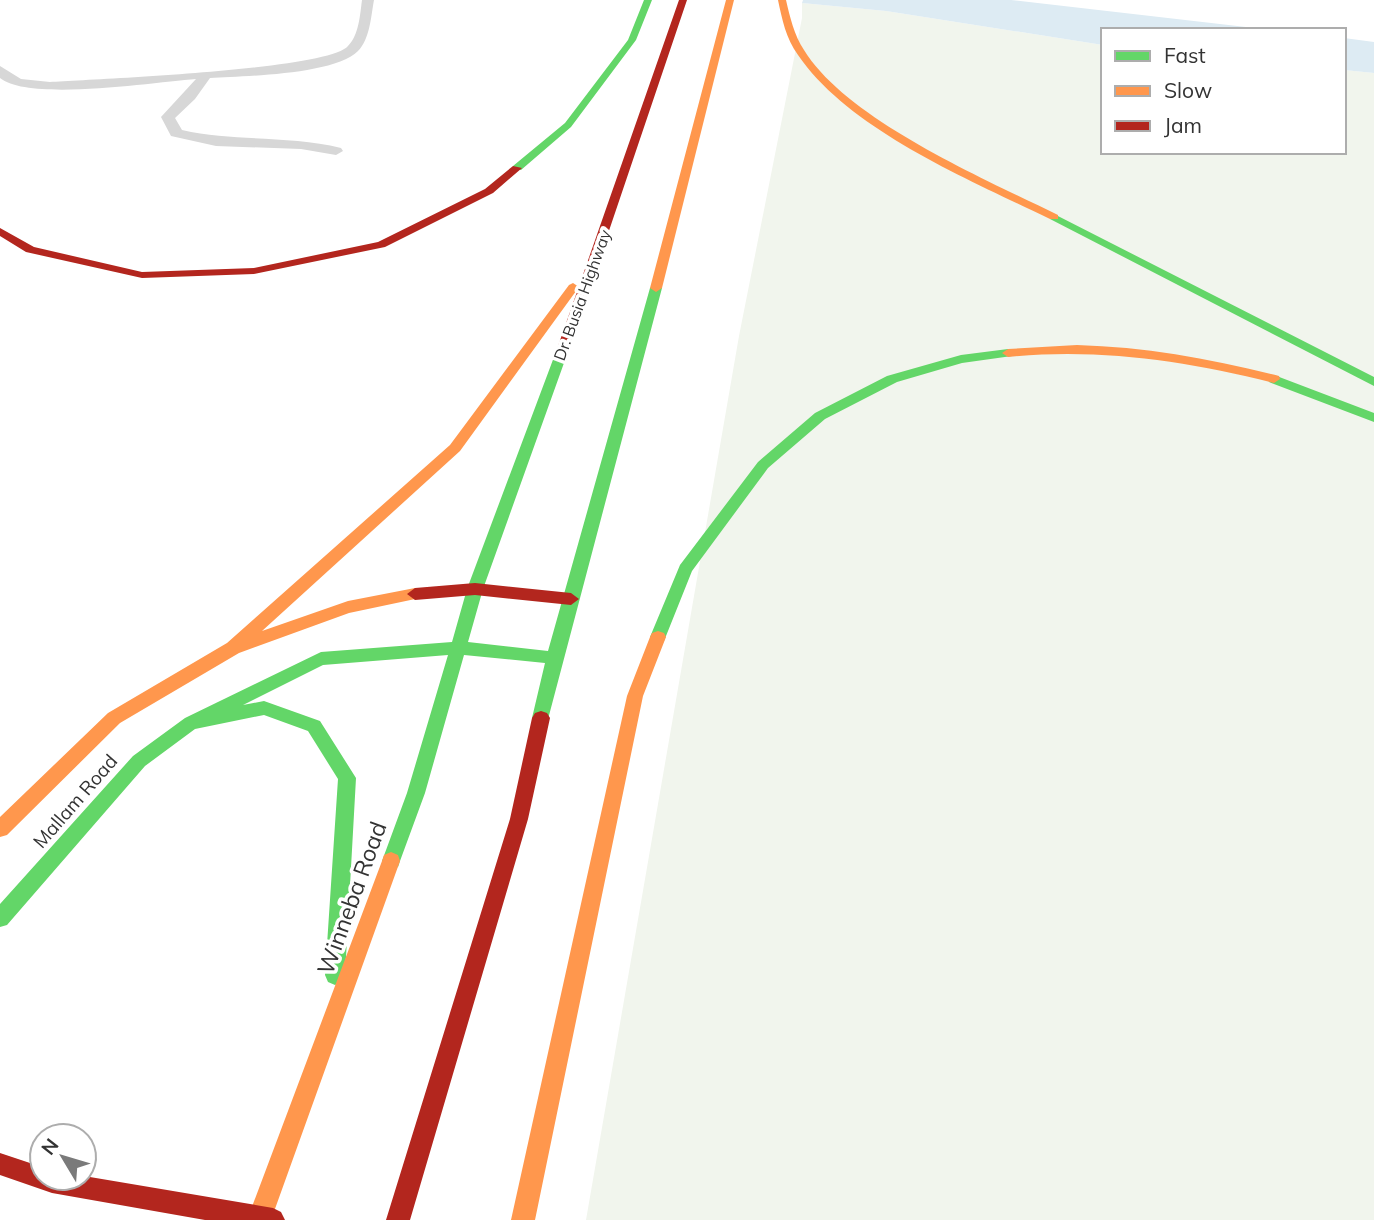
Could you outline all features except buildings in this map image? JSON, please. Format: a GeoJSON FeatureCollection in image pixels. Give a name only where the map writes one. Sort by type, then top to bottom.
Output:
{"type":"FeatureCollection","features":[{"type":"Feature","properties":{"kind":"main road"},"geometry":{"type":"LineString","coordinates":[[0,231],[30,250],[142,275],[254,271],[381,245],[489,191],[568,125],[632,40],[648,0]]}},
{"type":"Feature","properties":{"kind":"main road","name":"Dr. Busia Highway"},"geometry":{"type":"LineString","coordinates":[[475,589],[597,255],[683,0]]}},
{"type":"Feature","properties":{"kind":"main road"},"geometry":{"type":"LineString","coordinates":[[398,1220],[519,819],[554,658],[673,226],[730,0]]}},
{"type":"Feature","properties":{"kind":"main road"},"geometry":{"type":"LineString","coordinates":[[782,0],[792,41],[818,74],[869,114],[929,152],[1374,382]]}},
{"type":"Feature","properties":{"kind":"main road"},"geometry":{"type":"LineString","coordinates":[[233,648],[358,538],[455,447],[597,255]]}},
{"type":"Feature","properties":{"kind":"main road"},"geometry":{"type":"LineString","coordinates":[[523,1220],[635,696],[685,569],[763,465],[820,416],[892,379],[961,359],[1042,349],[1124,349],[1207,362],[1282,381],[1374,418]]}},
{"type":"Feature","properties":{"kind":"main road"},"geometry":{"type":"LineString","coordinates":[[0,829],[114,718],[233,648],[348,607],[411,594],[475,589],[571,599]]}},
{"type":"Feature","properties":{"kind":"main road","name":"Winneba Road"},"geometry":{"type":"LineString","coordinates":[[259,1220],[416,793],[475,589]]}},
{"type":"Feature","properties":{"kind":"main road"},"geometry":{"type":"LineString","coordinates":[[191,723],[321,659],[460,648],[554,658]]}},
{"type":"Feature","properties":{"kind":"main road"},"geometry":{"type":"LineString","coordinates":[[191,723],[264,708],[314,726],[347,778],[333,1014]]}},
{"type":"Feature","properties":{"kind":"main road","name":"Mallam Road"},"geometry":{"type":"LineString","coordinates":[[0,918],[139,761],[191,723]]}},
{"type":"Feature","properties":{"kind":"main road"},"geometry":{"type":"LineString","coordinates":[[0,1164],[52,1182],[273,1220]]}},
{"type":"Feature","properties":{"kind":"lane"},"geometry":{"type":"LineString","coordinates":[[0,70],[7,79],[18,85],[50,86],[293,68],[340,58],[354,48],[363,29],[368,0]]}},
{"type":"Feature","properties":{"kind":"lane"},"geometry":{"type":"LineString","coordinates":[[206,74],[190,96],[168,117],[176,133],[216,142],[301,145],[337,151]]}},
{"type":"Feature","properties":{"kind":"shaded area"},"geometry":{"type":"Polygon","coordinates":[[[803,0],[1011,0],[1255,28],[1101,28],[1101,45],[886,11],[802,3],[803,0]]]}},
{"type":"Feature","properties":{"kind":"shaded area"},"geometry":{"type":"Polygon","coordinates":[[[802,3],[886,11],[1101,45],[1101,154],[1346,154],[1346,70],[1374,73],[1374,1220],[586,1220],[739,336],[802,18],[802,3]]]}},
{"type":"Feature","properties":{"kind":"shaded area"},"geometry":{"type":"Polygon","coordinates":[[[1346,38],[1374,42],[1374,73],[1346,70],[1346,38]]]}},
{"type":"Feature","properties":{"kind":"traffic: fast"},"geometry":{"type":"LineString","coordinates":[[517,168],[568,125],[632,40],[648,0]]}},
{"type":"Feature","properties":{"kind":"traffic: fast"},"geometry":{"type":"LineString","coordinates":[[1054,217],[1374,382]]}},
{"type":"Feature","properties":{"kind":"traffic: fast"},"geometry":{"type":"LineString","coordinates":[[541,718],[554,658],[656,288]]}},
{"type":"Feature","properties":{"kind":"traffic: fast"},"geometry":{"type":"LineString","coordinates":[[391,861],[416,793],[475,589],[563,349]]}},
{"type":"Feature","properties":{"kind":"traffic: fast"},"geometry":{"type":"LineString","coordinates":[[658,637],[685,569],[763,465],[820,416],[892,379],[961,359],[1008,353]]}},
{"type":"Feature","properties":{"kind":"traffic: fast"},"geometry":{"type":"LineString","coordinates":[[1274,379],[1374,418]]}},
{"type":"Feature","properties":{"kind":"traffic: fast"},"geometry":{"type":"LineString","coordinates":[[0,918],[139,761],[191,723],[321,659],[460,648],[554,658]]}},
{"type":"Feature","properties":{"kind":"traffic: fast"},"geometry":{"type":"LineString","coordinates":[[191,723],[264,708],[314,726],[347,778],[335,975]]}},
{"type":"Feature","properties":{"kind":"traffic: slow"},"geometry":{"type":"LineString","coordinates":[[656,288],[730,0]]}},
{"type":"Feature","properties":{"kind":"traffic: slow"},"geometry":{"type":"LineString","coordinates":[[782,0],[798,49],[823,79],[850,103],[918,147],[1054,217]]}},
{"type":"Feature","properties":{"kind":"traffic: slow"},"geometry":{"type":"LineString","coordinates":[[233,648],[455,448],[573,287]]}},
{"type":"Feature","properties":{"kind":"traffic: slow"},"geometry":{"type":"LineString","coordinates":[[1008,353],[1077,349],[1142,353],[1274,379]]}},
{"type":"Feature","properties":{"kind":"traffic: slow"},"geometry":{"type":"LineString","coordinates":[[0,829],[114,718],[233,648],[348,607],[415,594]]}},
{"type":"Feature","properties":{"kind":"traffic: slow"},"geometry":{"type":"LineString","coordinates":[[523,1220],[635,696],[658,637]]}},
{"type":"Feature","properties":{"kind":"traffic: slow"},"geometry":{"type":"LineString","coordinates":[[259,1220],[391,861]]}},
{"type":"Feature","properties":{"kind":"traffic: jam"},"geometry":{"type":"LineString","coordinates":[[563,349],[683,0]]}},
{"type":"Feature","properties":{"kind":"traffic: jam"},"geometry":{"type":"LineString","coordinates":[[0,231],[30,250],[142,275],[254,271],[381,245],[489,191],[517,168]]}},
{"type":"Feature","properties":{"kind":"traffic: jam"},"geometry":{"type":"LineString","coordinates":[[415,594],[475,589],[571,599]]}},
{"type":"Feature","properties":{"kind":"traffic: jam"},"geometry":{"type":"LineString","coordinates":[[398,1220],[519,819],[541,718]]}},
{"type":"Feature","properties":{"kind":"traffic: jam"},"geometry":{"type":"LineString","coordinates":[[0,1164],[52,1182],[273,1220]]}}]}
